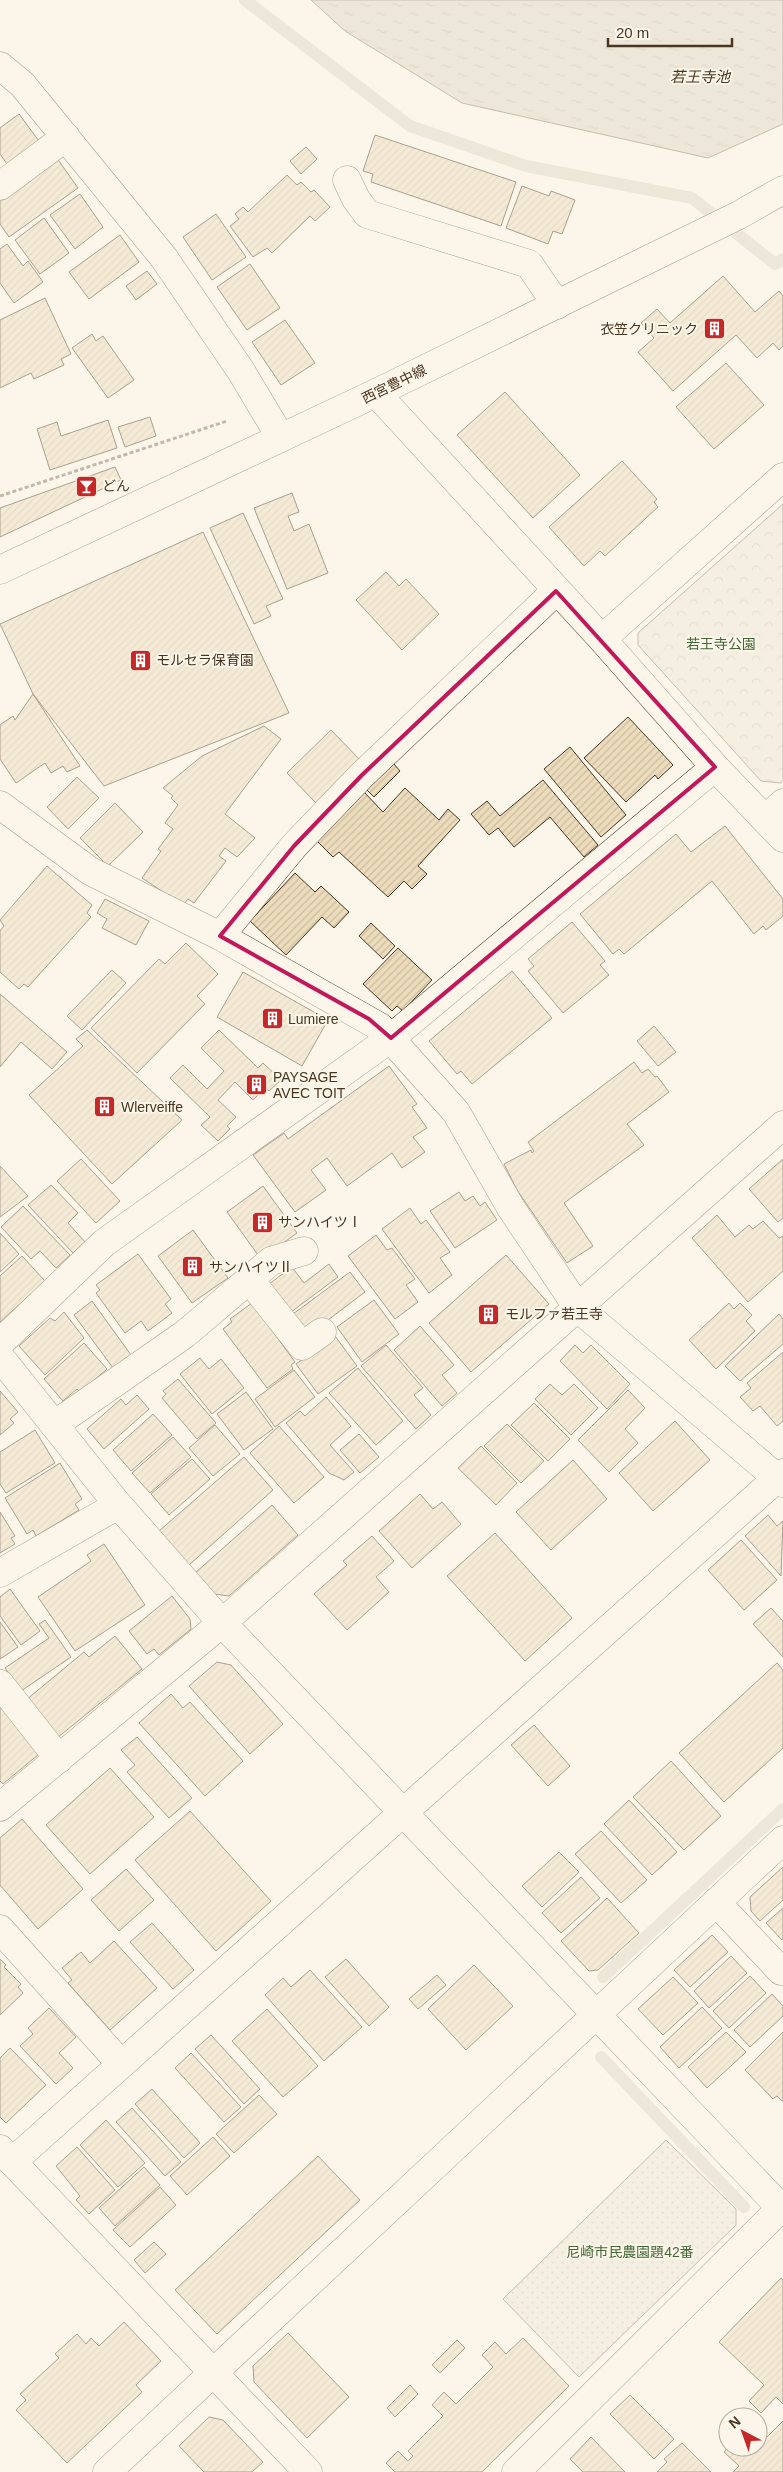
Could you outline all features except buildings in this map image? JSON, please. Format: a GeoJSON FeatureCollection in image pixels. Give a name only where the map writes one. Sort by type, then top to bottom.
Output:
{"type":"FeatureCollection","features":[{"type":"Feature","properties":{"kind":"street"},"geometry":{"type":"LineString","coordinates":[[0,66],[22,84],[164,258],[241,371],[281,438]]}},
{"type":"Feature","properties":{"kind":"street"},"geometry":{"type":"LineString","coordinates":[[0,186],[66,137]]}},
{"type":"Feature","properties":{"kind":"street"},"geometry":{"type":"LineString","coordinates":[[347,180],[367,214],[529,264],[557,305]]}},
{"type":"Feature","properties":{"kind":"street","name":"西宮豊中線"},"geometry":{"type":"LineString","coordinates":[[0,570],[376,393],[739,216],[783,190]]}},
{"type":"Feature","properties":{"kind":"street"},"geometry":{"type":"LineString","coordinates":[[376,393],[602,639],[715,767],[777,820]]}},
{"type":"Feature","properties":{"kind":"street"},"geometry":{"type":"LineString","coordinates":[[602,639],[783,477]]}},
{"type":"Feature","properties":{"kind":"street"},"geometry":{"type":"LineString","coordinates":[[220,936],[294,846],[362,775],[556,591]]}},
{"type":"Feature","properties":{"kind":"street"},"geometry":{"type":"LineString","coordinates":[[0,1343],[104,1243],[391,1038],[715,767]]}},
{"type":"Feature","properties":{"kind":"street"},"geometry":{"type":"LineString","coordinates":[[0,805],[90,871],[220,936],[370,1019],[391,1038],[456,1112],[511,1208],[578,1308],[781,1478],[121,2064],[6,2156],[308,2472]]}},
{"type":"Feature","properties":{"kind":"street"},"geometry":{"type":"LineString","coordinates":[[1,1804],[59,1759],[222,1623],[783,1125]]}},
{"type":"Feature","properties":{"kind":"street"},"geometry":{"type":"LineString","coordinates":[[54,1425],[213,1313],[271,1261],[304,1251]]}},
{"type":"Feature","properties":{"kind":"street"},"geometry":{"type":"LineString","coordinates":[[249,1280],[302,1346],[322,1332]]}},
{"type":"Feature","properties":{"kind":"street"},"geometry":{"type":"LineString","coordinates":[[0,1357],[118,1505],[222,1623],[782,2208],[516,2472]]}},
{"type":"Feature","properties":{"kind":"street"},"geometry":{"type":"LineString","coordinates":[[0,1573],[118,1505]]}},
{"type":"Feature","properties":{"kind":"street"},"geometry":{"type":"LineString","coordinates":[[0,1684],[59,1759]]}},
{"type":"Feature","properties":{"kind":"street"},"geometry":{"type":"LineString","coordinates":[[107,2472],[783,1840]]}},
{"type":"Feature","properties":{"kind":"street"},"geometry":{"type":"LineString","coordinates":[[716,1902],[781,1971]]}},
{"type":"Feature","properties":{"kind":"street"},"geometry":{"type":"LineString","coordinates":[[0,1929],[121,2064]]}},
{"type":"Feature","properties":{"kind":"path"},"geometry":{"type":"LineString","coordinates":[[0,496],[264,408]]}},
{"type":"Feature","properties":{"kind":"highlighted area"},"geometry":{"type":"Polygon","coordinates":[[[556,591],[715,767],[391,1038],[369,1019],[220,936],[294,846],[362,775],[556,591]]]}},
{"type":"Feature","properties":{"kind":"green space","name":"若王寺公園"},"geometry":{"type":"Polygon","coordinates":[[[783,504],[783,780],[781,783],[761,781],[638,645],[638,633],[783,504]]]}},
{"type":"Feature","properties":{"kind":"green space","name":"尼崎市民農園題42番"},"geometry":{"type":"Polygon","coordinates":[[[666,2140],[736,2209],[736,2225],[579,2377],[503,2299],[666,2140]]]}},
{"type":"Feature","properties":{"kind":"water","name":"若王寺池"},"geometry":{"type":"Polygon","coordinates":[[[311,0],[783,0],[783,124],[708,158],[462,103],[345,31],[311,0]]]}},
{"type":"Feature","properties":{"kind":"waterway"},"geometry":{"type":"LineString","coordinates":[[245,0],[410,126],[526,166],[692,198],[775,264],[783,259]]}},
{"type":"Feature","properties":{"kind":"waterway"},"geometry":{"type":"LineString","coordinates":[[603,1977],[783,1809]]}},
{"type":"Feature","properties":{"kind":"waterway"},"geometry":{"type":"LineString","coordinates":[[601,2057],[744,2207]]}},
{"type":"Feature","properties":{"kind":"place","name":"衣笠クリニック"},"geometry":{"type":"Point","coordinates":[714,329]}},
{"type":"Feature","properties":{"kind":"place","name":"どん"},"geometry":{"type":"Point","coordinates":[86,486]}},
{"type":"Feature","properties":{"kind":"place","name":"モルセラ保育園"},"geometry":{"type":"Point","coordinates":[140,660]}},
{"type":"Feature","properties":{"kind":"place","name":"Lumiere"},"geometry":{"type":"Point","coordinates":[272,1019]}},
{"type":"Feature","properties":{"kind":"place","name":"PAYSAGE AVEC TOIT"},"geometry":{"type":"Point","coordinates":[257,1085]}},
{"type":"Feature","properties":{"kind":"place","name":"Wlerveiffe"},"geometry":{"type":"Point","coordinates":[105,1107]}},
{"type":"Feature","properties":{"kind":"place","name":"サンハイツⅠ"},"geometry":{"type":"Point","coordinates":[262,1222]}},
{"type":"Feature","properties":{"kind":"place","name":"サンハイツⅡ"},"geometry":{"type":"Point","coordinates":[193,1267]}},
{"type":"Feature","properties":{"kind":"place","name":"モルファ若王寺"},"geometry":{"type":"Point","coordinates":[489,1314]}}]}
